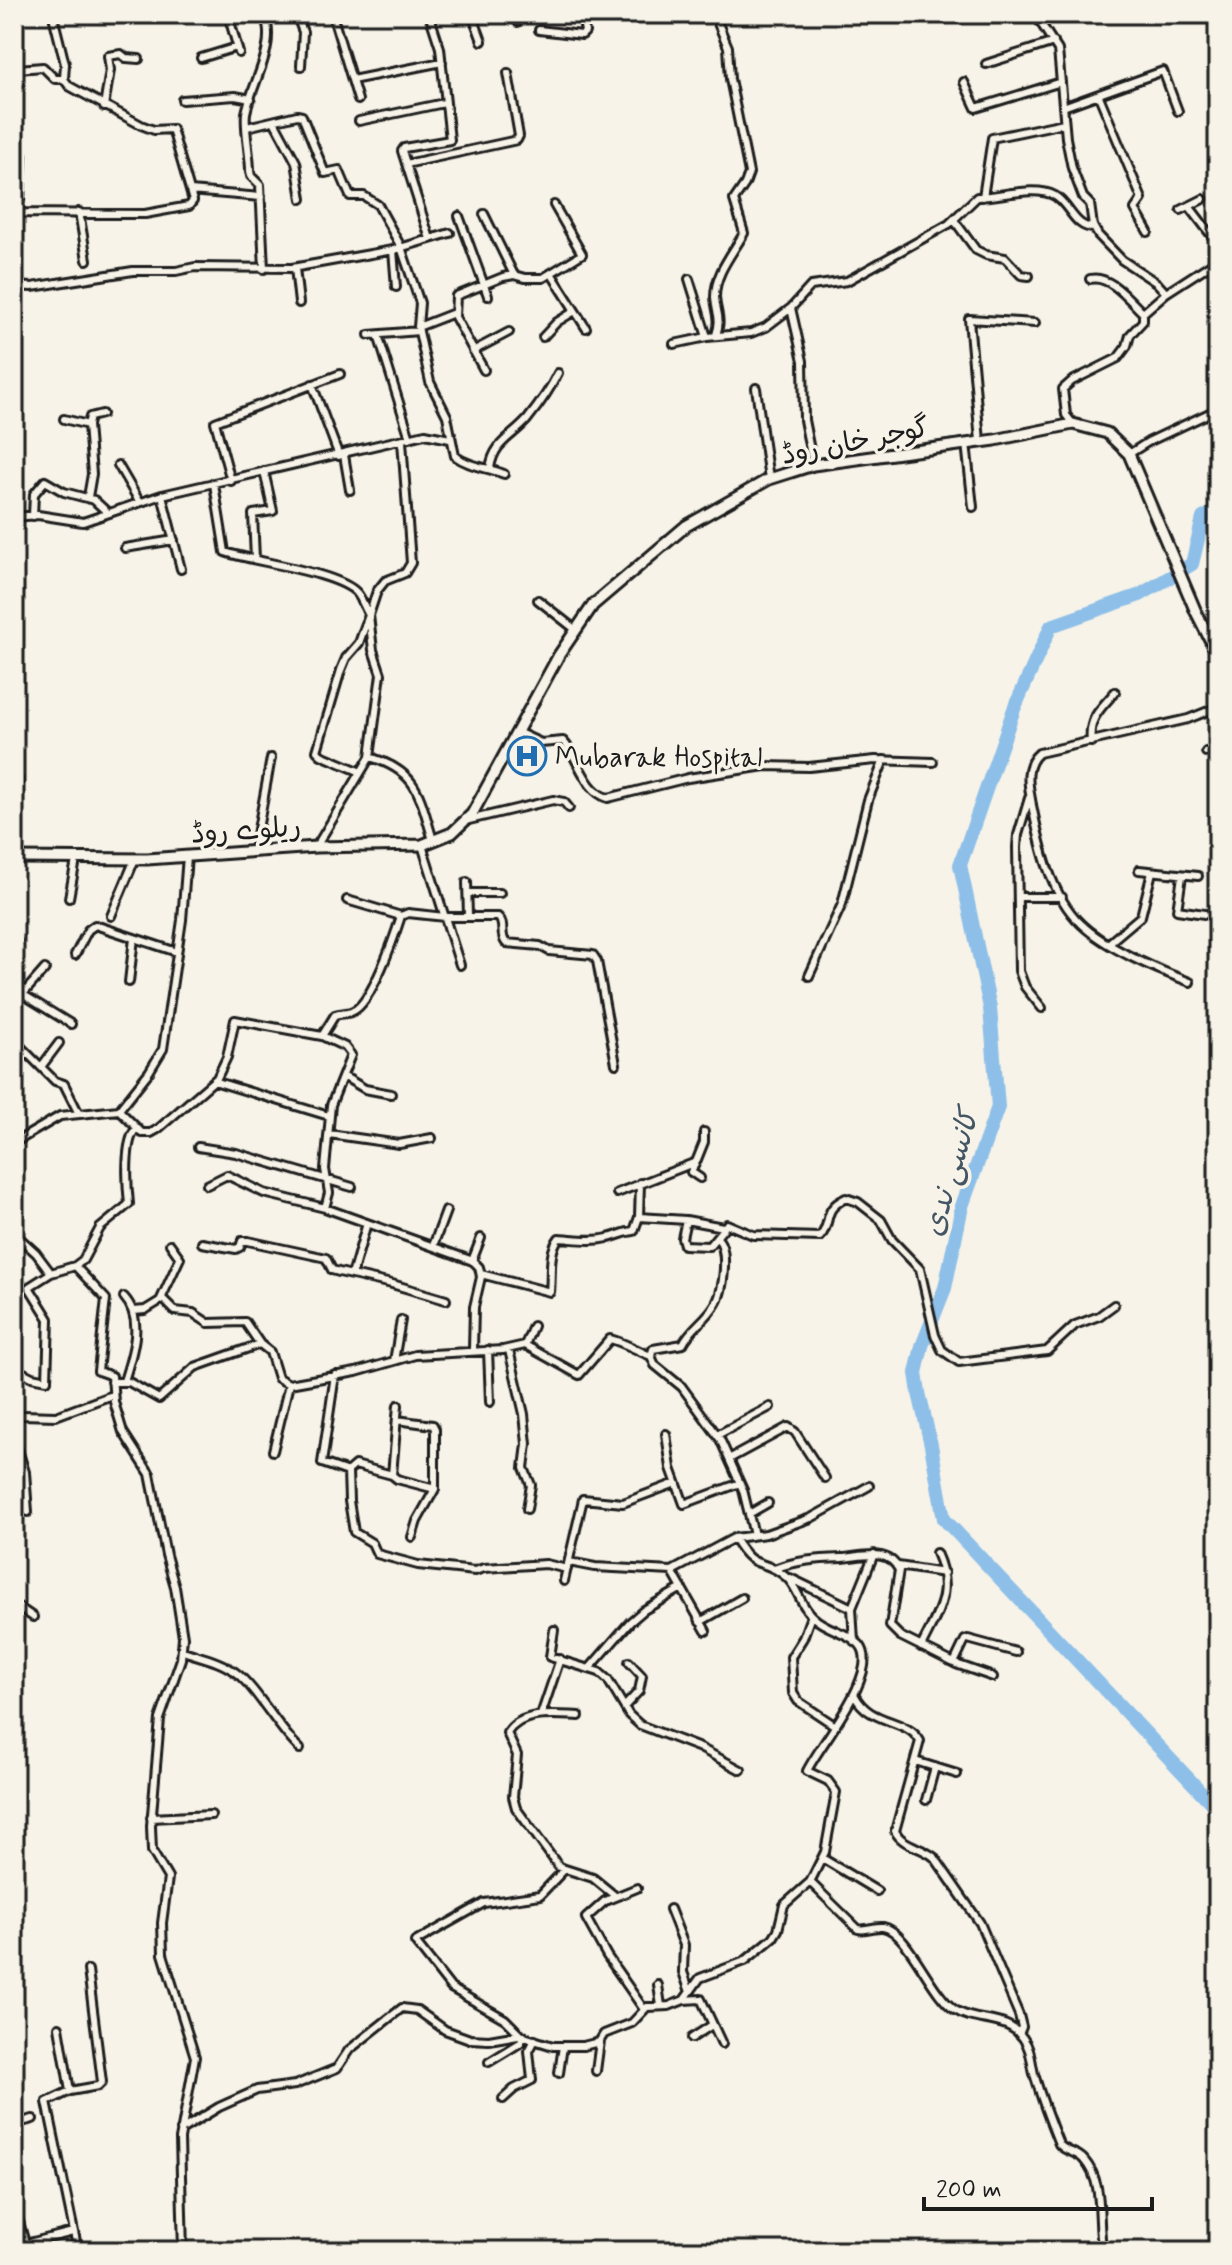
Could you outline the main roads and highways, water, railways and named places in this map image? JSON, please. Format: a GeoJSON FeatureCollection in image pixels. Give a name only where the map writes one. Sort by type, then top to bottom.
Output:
{"type":"FeatureCollection","features":[{"type":"Feature","properties":{"kind":"main road","name":"گوجر خان روڈ"},"geometry":{"type":"LineString","coordinates":[[468,817],[559,655],[593,605],[686,526],[769,479],[813,465],[1073,424],[1107,433],[1129,454],[1196,612],[1218,655]]}},
{"type":"Feature","properties":{"kind":"main road","name":"ریلوے روڈ"},"geometry":{"type":"LineString","coordinates":[[15,858],[135,859],[316,847],[422,845],[452,833],[468,817]]}},
{"type":"Feature","properties":{"kind":"waterway","name":"کانسی ندی"},"geometry":{"type":"LineString","coordinates":[[1218,510],[1203,518],[1192,564],[1140,595],[1051,626],[1014,709],[960,865],[990,1008],[998,1107],[962,1206],[945,1288],[922,1346],[916,1373],[944,1519],[1218,1810]]}},
{"type":"Feature","properties":{"kind":"place","name":"Mubarak Hospital"},"geometry":{"type":"Point","coordinates":[527,756]}}]}
